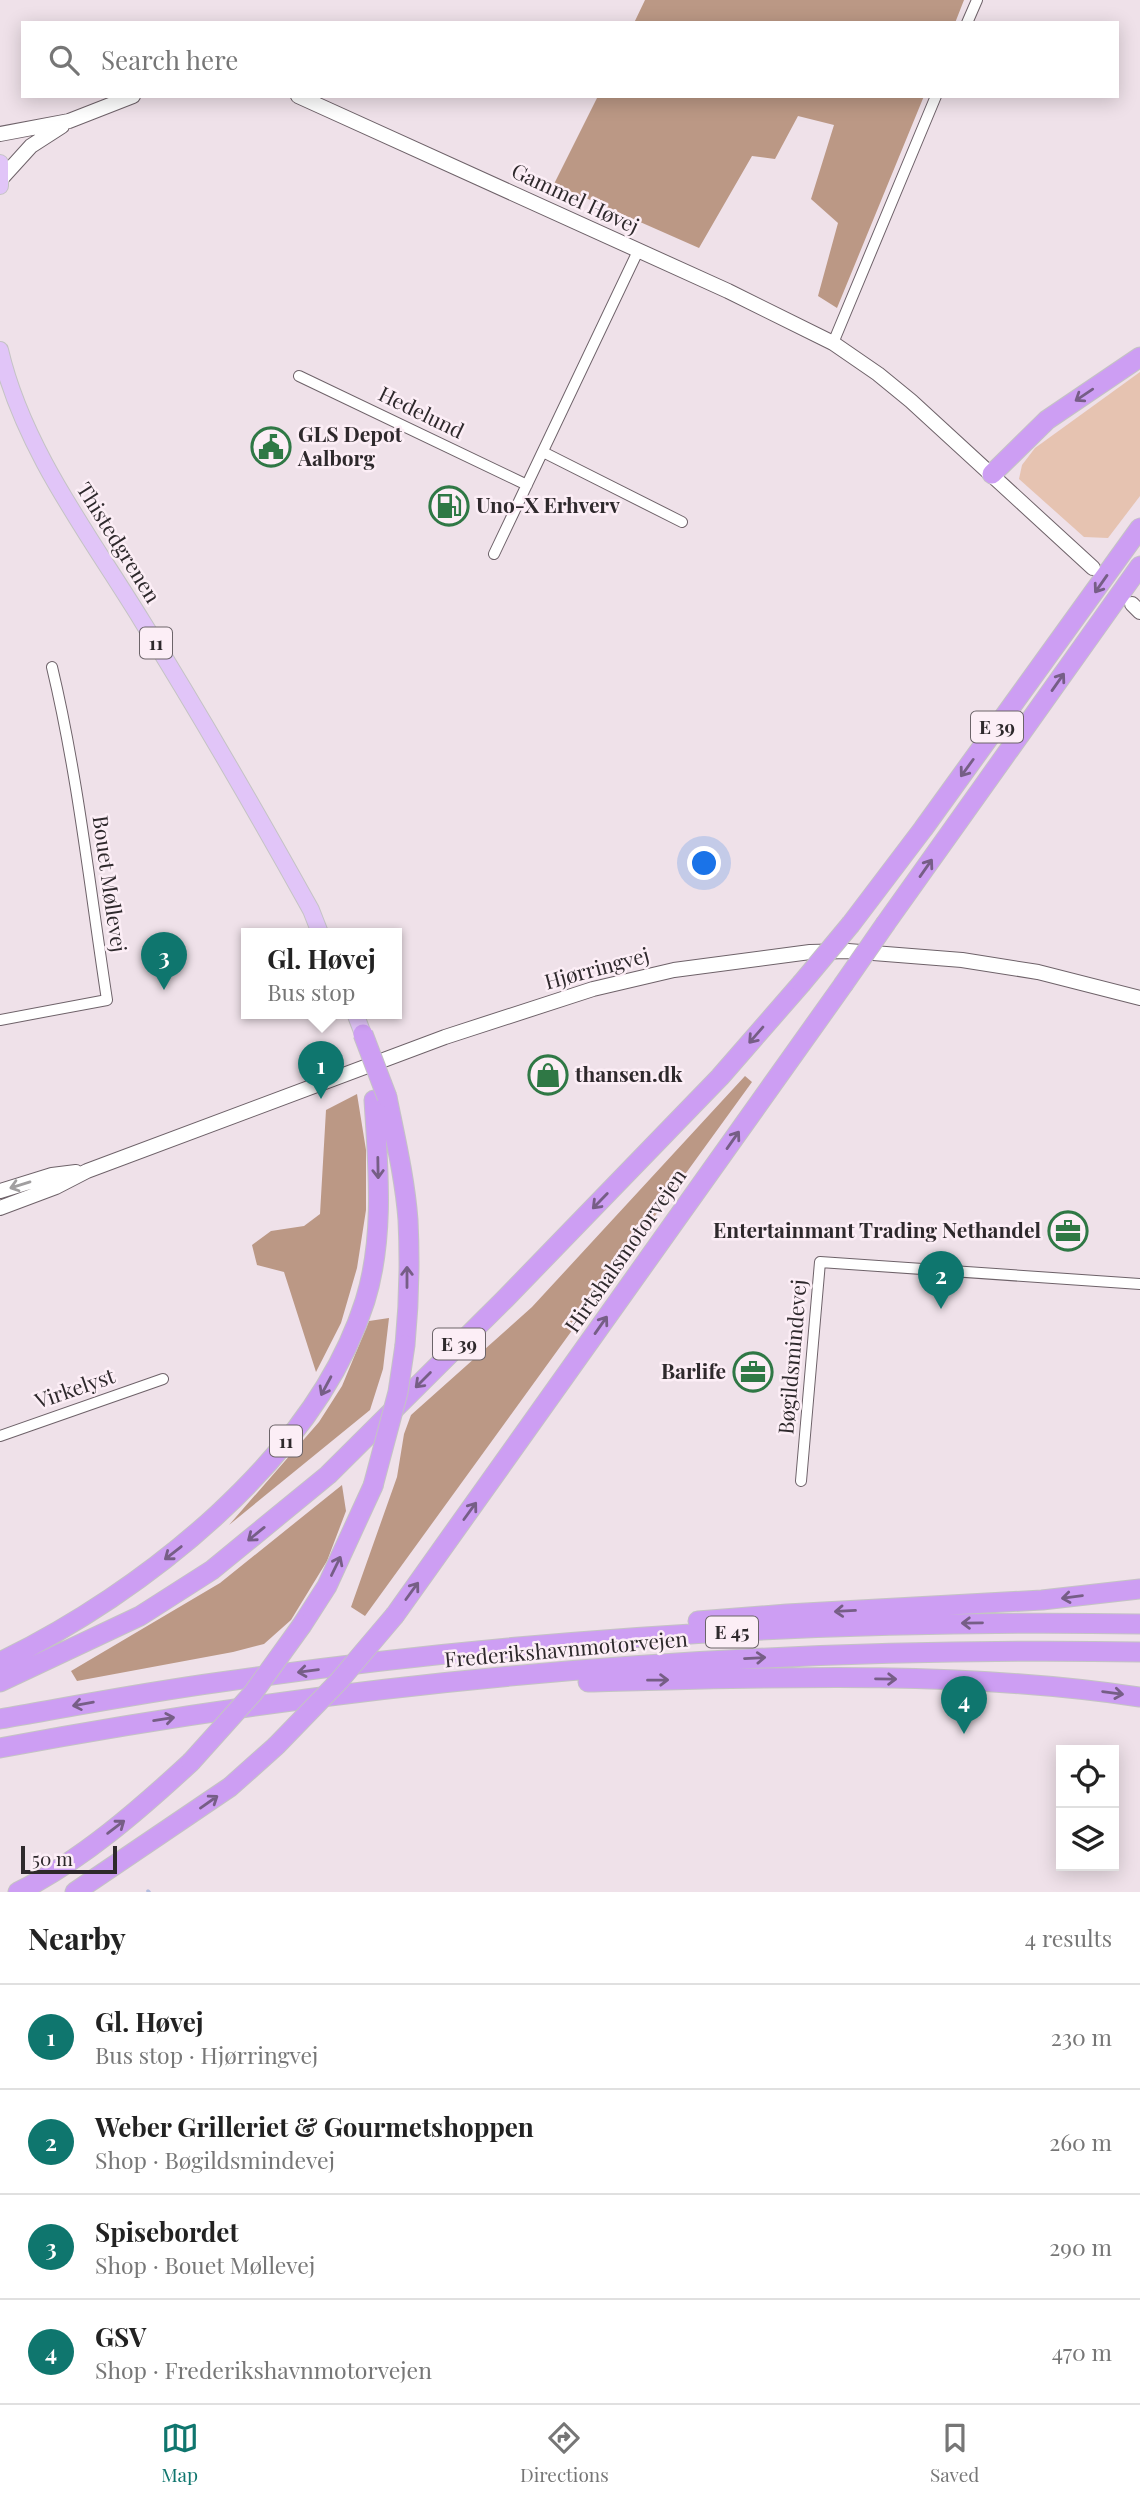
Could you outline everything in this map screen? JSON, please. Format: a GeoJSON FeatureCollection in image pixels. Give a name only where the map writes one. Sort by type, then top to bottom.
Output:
{"type":"FeatureCollection","features":[{"type":"Feature","properties":{"kind":"highway"},"geometry":{"type":"LineString","coordinates":[[992,474],[1047,420],[1140,357]]}},
{"type":"Feature","properties":{"kind":"highway","name":"Hirtshalsmotorvejen"},"geometry":{"type":"LineString","coordinates":[[0,1682],[140,1616],[212,1570],[328,1475],[505,1299],[720,1077],[851,924],[923,829],[1140,528]]}},
{"type":"Feature","properties":{"kind":"highway","name":"Hirtshalsmotorvejen"},"geometry":{"type":"LineString","coordinates":[[75,1892],[230,1787],[276,1746],[339,1681],[395,1615],[1140,566]]}},
{"type":"Feature","properties":{"kind":"highway","name":"11"},"geometry":{"type":"LineString","coordinates":[[18,1892],[80,1853],[128,1817],[191,1762],[253,1693],[327,1586],[373,1486],[398,1392],[405,1345],[408,1314],[408,1220],[400,1161],[359,1023]]}},
{"type":"Feature","properties":{"kind":"highway","name":"11"},"geometry":{"type":"LineString","coordinates":[[0,1662],[62,1630],[141,1578],[199,1532],[280,1448],[319,1399],[347,1346],[361,1312],[374,1257],[381,1098]]}},
{"type":"Feature","properties":{"kind":"highway"},"geometry":{"type":"LineString","coordinates":[[425,1657],[615,1628],[787,1614],[1042,1601],[1140,1589]]}},
{"type":"Feature","properties":{"kind":"highway","name":"Frederikshavnmotorvejen"},"geometry":{"type":"LineString","coordinates":[[0,1720],[222,1682],[425,1657],[618,1639],[788,1629],[985,1623],[1140,1625]]}},
{"type":"Feature","properties":{"kind":"highway","name":"Frederikshavnmotorvejen"},"geometry":{"type":"LineString","coordinates":[[0,1748],[102,1729],[394,1688],[690,1661],[1011,1650],[1140,1652]]}},
{"type":"Feature","properties":{"kind":"highway"},"geometry":{"type":"LineString","coordinates":[[394,1688],[827,1678],[980,1680],[1079,1688],[1140,1697]]}},
{"type":"Feature","properties":{"kind":"main road"},"geometry":{"type":"LineString","coordinates":[[0,134],[69,121],[128,98]]}},
{"type":"Feature","properties":{"kind":"main road","name":"Gammel Høvej"},"geometry":{"type":"LineString","coordinates":[[302,98],[728,291],[833,343],[878,374],[992,474],[1093,568]]}},
{"type":"Feature","properties":{"kind":"main road"},"geometry":{"type":"LineString","coordinates":[[0,176],[31,146],[69,121]]}},
{"type":"Feature","properties":{"kind":"main road","name":"Thistedgrenen"},"geometry":{"type":"LineString","coordinates":[[0,350],[24,421],[53,477],[236,776],[318,928]]}},
{"type":"Feature","properties":{"kind":"main road","name":"Hjørringvej"},"geometry":{"type":"LineString","coordinates":[[0,1208],[55,1187],[87,1171],[445,1037],[593,989],[674,970],[810,952],[873,952],[962,960],[1038,972],[1140,998]]}},
{"type":"Feature","properties":{"kind":"main road","name":"Hjørringvej"},"geometry":{"type":"LineString","coordinates":[[0,1191],[52,1175],[87,1171]]}},
{"type":"Feature","properties":{"kind":"street"},"geometry":{"type":"LineString","coordinates":[[968,21],[976,0]]}},
{"type":"Feature","properties":{"kind":"street"},"geometry":{"type":"LineString","coordinates":[[833,343],[935,98]]}},
{"type":"Feature","properties":{"kind":"street"},"geometry":{"type":"LineString","coordinates":[[494,554],[638,251]]}},
{"type":"Feature","properties":{"kind":"street","name":"Hedelund"},"geometry":{"type":"LineString","coordinates":[[299,376],[527,485]]}},
{"type":"Feature","properties":{"kind":"street"},"geometry":{"type":"LineString","coordinates":[[543,452],[682,522]]}},
{"type":"Feature","properties":{"kind":"street","name":"Bouet Møllevej"},"geometry":{"type":"LineString","coordinates":[[0,1020],[107,1000],[76,791],[52,667]]}},
{"type":"Feature","properties":{"kind":"street","name":"Bøgildsmindevej"},"geometry":{"type":"LineString","coordinates":[[802,1481],[820,1262],[1140,1284]]}},
{"type":"Feature","properties":{"kind":"street","name":"Virkelyst"},"geometry":{"type":"LineString","coordinates":[[0,1436],[163,1379]]}},
{"type":"Feature","properties":{"kind":"shaded area"},"geometry":{"type":"Polygon","coordinates":[[[645,0],[964,0],[956,21],[635,21],[645,0]]]}},
{"type":"Feature","properties":{"kind":"shaded area"},"geometry":{"type":"Polygon","coordinates":[[[597,98],[923,98],[837,308],[818,296],[838,223],[811,199],[834,125],[798,116],[775,159],[752,156],[699,248],[554,184],[597,98]]]}},
{"type":"Feature","properties":{"kind":"shaded area"},"geometry":{"type":"Polygon","coordinates":[[[1140,372],[1140,496],[1108,538],[1084,537],[1019,479],[1022,465],[1035,448],[1140,372]]]}},
{"type":"Feature","properties":{"kind":"shaded area"},"geometry":{"type":"Polygon","coordinates":[[[745,1076],[752,1082],[365,1616],[351,1607],[397,1477],[404,1434],[411,1415],[532,1307],[745,1076]]]}},
{"type":"Feature","properties":{"kind":"shaded area"},"geometry":{"type":"Polygon","coordinates":[[[357,1094],[366,1150],[366,1210],[357,1268],[341,1323],[316,1372],[284,1272],[257,1265],[252,1245],[271,1231],[304,1226],[320,1214],[326,1110],[357,1094]]]}},
{"type":"Feature","properties":{"kind":"shaded area"},"geometry":{"type":"Polygon","coordinates":[[[389,1318],[383,1369],[370,1410],[229,1525],[319,1422],[342,1386],[369,1321],[389,1318]]]}},
{"type":"Feature","properties":{"kind":"shaded area"},"geometry":{"type":"Polygon","coordinates":[[[342,1485],[346,1511],[327,1561],[291,1620],[264,1644],[77,1681],[71,1671],[220,1583],[342,1485]]]}},
{"type":"Feature","properties":{"kind":"place","name":"GLS Depot Aalborg"},"geometry":{"type":"Point","coordinates":[271,447]}},
{"type":"Feature","properties":{"kind":"place","name":"Uno-X Erhverv"},"geometry":{"type":"Point","coordinates":[449,506]}},
{"type":"Feature","properties":{"kind":"place","name":"Spisebordet"},"geometry":{"type":"Point","coordinates":[164,990]}},
{"type":"Feature","properties":{"kind":"place","name":"thansen.dk"},"geometry":{"type":"Point","coordinates":[548,1075]}},
{"type":"Feature","properties":{"kind":"place","name":"Gl. Høvej"},"geometry":{"type":"Point","coordinates":[321,1099]}},
{"type":"Feature","properties":{"kind":"place","name":"Entertainmant Trading Nethandel"},"geometry":{"type":"Point","coordinates":[1068,1231]}},
{"type":"Feature","properties":{"kind":"place","name":"Weber Grilleriet & Gourmetshoppen"},"geometry":{"type":"Point","coordinates":[941,1309]}},
{"type":"Feature","properties":{"kind":"place","name":"Barlife"},"geometry":{"type":"Point","coordinates":[753,1372]}},
{"type":"Feature","properties":{"kind":"place","name":"GSV"},"geometry":{"type":"Point","coordinates":[964,1734]}}]}
